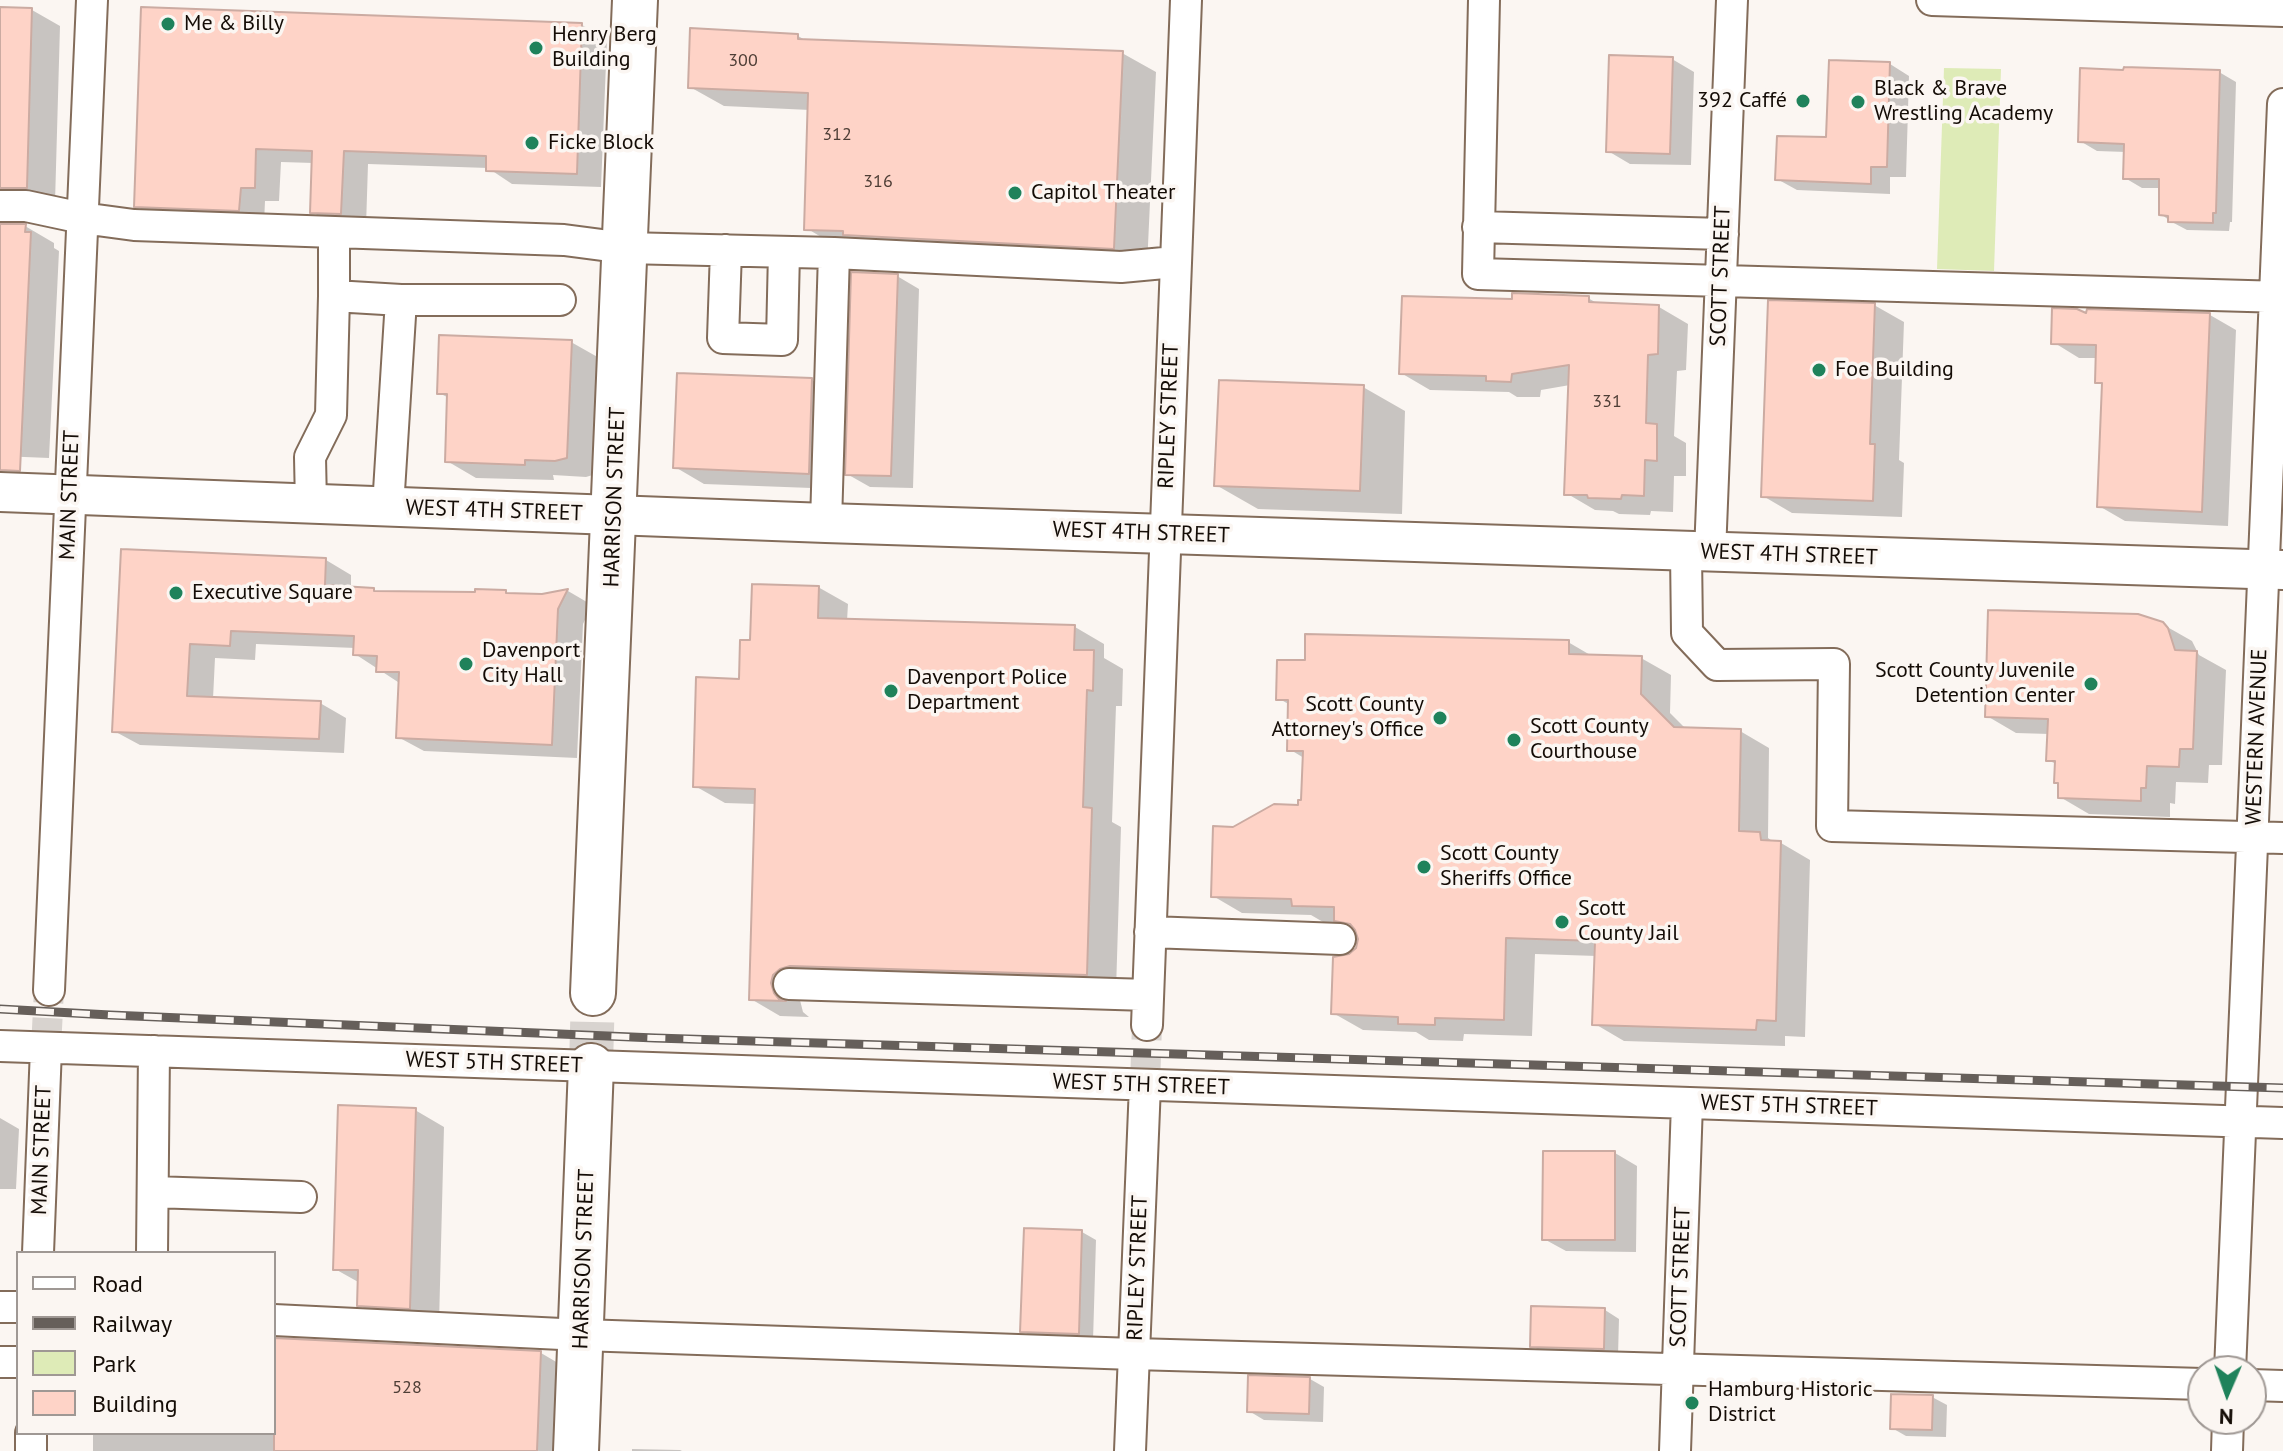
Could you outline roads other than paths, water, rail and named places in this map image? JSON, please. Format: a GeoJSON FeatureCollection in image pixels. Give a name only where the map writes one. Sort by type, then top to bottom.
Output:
{"type":"FeatureCollection","features":[{"type":"Feature","properties":{"kind":"highway","name":"HARRISON STREET"},"geometry":{"type":"LineString","coordinates":[[593,993],[635,0]]}},
{"type":"Feature","properties":{"kind":"highway","name":"HARRISON STREET"},"geometry":{"type":"LineString","coordinates":[[576,1451],[591,1066]]}},
{"type":"Feature","properties":{"kind":"main road","name":"WEST 4TH STREET"},"geometry":{"type":"LineString","coordinates":[[0,492],[826,523],[2273,569]]}},
{"type":"Feature","properties":{"kind":"street","name":"MAIN STREET"},"geometry":{"type":"LineString","coordinates":[[49,990],[92,0]]}},
{"type":"Feature","properties":{"kind":"street","name":"RIPLEY STREET"},"geometry":{"type":"LineString","coordinates":[[789,984],[1148,1010],[1186,0]]}},
{"type":"Feature","properties":{"kind":"street"},"geometry":{"type":"LineString","coordinates":[[1484,0],[1478,274],[2279,297]]}},
{"type":"Feature","properties":{"kind":"street","name":"SCOTT STREET"},"geometry":{"type":"LineString","coordinates":[[1732,0],[1721,280],[1698,552],[1687,633],[1717,665],[1834,664],[1832,826],[2252,837]]}},
{"type":"Feature","properties":{"kind":"street"},"geometry":{"type":"LineString","coordinates":[[1932,0],[2283,11]]}},
{"type":"Feature","properties":{"kind":"street","name":"WESTERN AVENUE"},"geometry":{"type":"LineString","coordinates":[[2231,1355],[2252,837],[2273,569],[2283,104]]}},
{"type":"Feature","properties":{"kind":"street"},"geometry":{"type":"LineString","coordinates":[[0,206],[26,206],[134,225],[564,240],[625,248],[834,253],[1121,267],[1175,262]]}},
{"type":"Feature","properties":{"kind":"street"},"geometry":{"type":"LineString","coordinates":[[1478,227],[1723,234]]}},
{"type":"Feature","properties":{"kind":"street"},"geometry":{"type":"LineString","coordinates":[[311,505],[310,457],[331,415],[334,232]]}},
{"type":"Feature","properties":{"kind":"street"},"geometry":{"type":"LineString","coordinates":[[726,250],[723,338],[782,340],[784,252]]}},
{"type":"Feature","properties":{"kind":"street"},"geometry":{"type":"LineString","coordinates":[[826,523],[834,253]]}},
{"type":"Feature","properties":{"kind":"street"},"geometry":{"type":"LineString","coordinates":[[334,296],[401,300],[560,300]]}},
{"type":"Feature","properties":{"kind":"street"},"geometry":{"type":"LineString","coordinates":[[388,507],[401,300]]}},
{"type":"Feature","properties":{"kind":"street"},"geometry":{"type":"LineString","coordinates":[[2252,837],[2283,838]]}},
{"type":"Feature","properties":{"kind":"street"},"geometry":{"type":"LineString","coordinates":[[1150,932],[1340,939]]}},
{"type":"Feature","properties":{"kind":"street","name":"WEST 5TH STREET"},"geometry":{"type":"LineString","coordinates":[[0,1046],[2283,1123]]}},
{"type":"Feature","properties":{"kind":"street","name":"MAIN STREET"},"geometry":{"type":"LineString","coordinates":[[38,1251],[46,1048]]}},
{"type":"Feature","properties":{"kind":"street"},"geometry":{"type":"LineString","coordinates":[[152,1251],[154,1051]]}},
{"type":"Feature","properties":{"kind":"street","name":"RIPLEY STREET"},"geometry":{"type":"LineString","coordinates":[[1130,1451],[1145,1085]]}},
{"type":"Feature","properties":{"kind":"street","name":"SCOTT STREET"},"geometry":{"type":"LineString","coordinates":[[1675,1451],[1687,1103]]}},
{"type":"Feature","properties":{"kind":"street"},"geometry":{"type":"LineString","coordinates":[[153,1192],[301,1197]]}},
{"type":"Feature","properties":{"kind":"street"},"geometry":{"type":"LineString","coordinates":[[276,1320],[582,1335],[1134,1354],[2187,1384]]}},
{"type":"Feature","properties":{"kind":"tunnel"},"geometry":{"type":"LineString","coordinates":[[46,1048],[49,990]]}},
{"type":"Feature","properties":{"kind":"tunnel"},"geometry":{"type":"LineString","coordinates":[[591,1066],[593,993]]}},
{"type":"Feature","properties":{"kind":"tunnel"},"geometry":{"type":"LineString","coordinates":[[1145,1085],[1147,1025]]}},
{"type":"Feature","properties":{"kind":"railway"},"geometry":{"type":"LineString","coordinates":[[0,1009],[655,1038],[2283,1088]]}},
{"type":"Feature","properties":{"kind":"place","name":"Me & Billy"},"geometry":{"type":"Point","coordinates":[168,24]}},
{"type":"Feature","properties":{"kind":"place","name":"Henry Berg Building"},"geometry":{"type":"Point","coordinates":[536,48]}},
{"type":"Feature","properties":{"kind":"place","name":"392 Caffé"},"geometry":{"type":"Point","coordinates":[1803,101]}},
{"type":"Feature","properties":{"kind":"place","name":"Black & Brave Wrestling Academy"},"geometry":{"type":"Point","coordinates":[1858,102]}},
{"type":"Feature","properties":{"kind":"place","name":"Ficke Block"},"geometry":{"type":"Point","coordinates":[532,143]}},
{"type":"Feature","properties":{"kind":"place","name":"Capitol Theater"},"geometry":{"type":"Point","coordinates":[1015,193]}},
{"type":"Feature","properties":{"kind":"place","name":"Foe Building"},"geometry":{"type":"Point","coordinates":[1819,370]}},
{"type":"Feature","properties":{"kind":"place","name":"Executive Square"},"geometry":{"type":"Point","coordinates":[176,593]}},
{"type":"Feature","properties":{"kind":"place","name":"Davenport City Hall"},"geometry":{"type":"Point","coordinates":[466,664]}},
{"type":"Feature","properties":{"kind":"place","name":"Scott County Juvenile Detention Center"},"geometry":{"type":"Point","coordinates":[2091,684]}},
{"type":"Feature","properties":{"kind":"place","name":"Davenport Police Department"},"geometry":{"type":"Point","coordinates":[891,691]}},
{"type":"Feature","properties":{"kind":"place","name":"Scott County Attorney's Office"},"geometry":{"type":"Point","coordinates":[1440,718]}},
{"type":"Feature","properties":{"kind":"place","name":"Scott County Courthouse"},"geometry":{"type":"Point","coordinates":[1514,740]}},
{"type":"Feature","properties":{"kind":"place","name":"Scott County Sheriffs Office"},"geometry":{"type":"Point","coordinates":[1424,867]}},
{"type":"Feature","properties":{"kind":"place","name":"Scott County Jail"},"geometry":{"type":"Point","coordinates":[1562,922]}},
{"type":"Feature","properties":{"kind":"place","name":"Hamburg Historic District"},"geometry":{"type":"Point","coordinates":[1692,1403]}}]}
